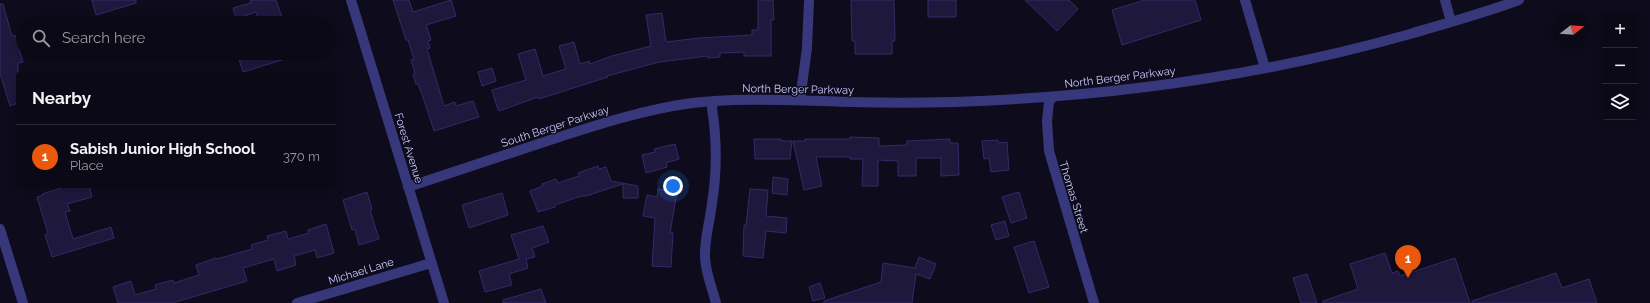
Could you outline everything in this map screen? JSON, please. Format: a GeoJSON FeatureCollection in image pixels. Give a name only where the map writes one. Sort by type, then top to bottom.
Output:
{"type":"FeatureCollection","features":[{"type":"Feature","properties":{"kind":"street","name":"Forest Avenue"},"geometry":{"type":"LineString","coordinates":[[351,0],[444,303]]}},
{"type":"Feature","properties":{"kind":"street"},"geometry":{"type":"LineString","coordinates":[[800,100],[807,48],[809,0]]}},
{"type":"Feature","properties":{"kind":"street"},"geometry":{"type":"LineString","coordinates":[[1245,0],[1265,68]]}},
{"type":"Feature","properties":{"kind":"street"},"geometry":{"type":"LineString","coordinates":[[1445,0],[1451,22]]}},
{"type":"Feature","properties":{"kind":"street","name":"North Berger Parkway"},"geometry":{"type":"LineString","coordinates":[[713,101],[758,99],[882,103],[950,102],[1053,97],[1147,87],[1265,68],[1370,45],[1493,10],[1519,0]]}},
{"type":"Feature","properties":{"kind":"street","name":"Thomas Street"},"geometry":{"type":"LineString","coordinates":[[1053,97],[1049,102],[1047,121],[1049,151],[1094,303]]}},
{"type":"Feature","properties":{"kind":"street","name":"South Berger Parkway"},"geometry":{"type":"LineString","coordinates":[[408,187],[625,117],[666,108],[713,101]]}},
{"type":"Feature","properties":{"kind":"street"},"geometry":{"type":"LineString","coordinates":[[713,101],[712,108],[716,150],[715,180],[706,236],[705,258],[708,277],[716,303]]}},
{"type":"Feature","properties":{"kind":"street"},"geometry":{"type":"LineString","coordinates":[[0,229],[22,303]]}},
{"type":"Feature","properties":{"kind":"street","name":"Michael Lane"},"geometry":{"type":"LineString","coordinates":[[297,303],[431,263]]}},
{"type":"Feature","properties":{"kind":"building"},"geometry":{"type":"Polygon","coordinates":[[[92,0],[136,0],[136,3],[96,15],[92,0]]]}},
{"type":"Feature","properties":{"kind":"building"},"geometry":{"type":"Polygon","coordinates":[[[250,0],[276,0],[282,16],[257,16],[256,12],[245,16],[235,16],[233,8],[251,3],[250,0]]]}},
{"type":"Feature","properties":{"kind":"building"},"geometry":{"type":"Polygon","coordinates":[[[393,0],[409,0],[413,12],[451,0],[456,16],[426,25],[431,40],[428,41],[430,48],[427,49],[444,106],[455,102],[456,106],[473,101],[479,117],[434,131],[423,97],[418,84],[416,84],[413,74],[415,73],[411,60],[414,59],[393,0]]]}},
{"type":"Feature","properties":{"kind":"building"},"geometry":{"type":"Polygon","coordinates":[[[758,0],[773,0],[774,20],[771,20],[771,56],[744,56],[744,52],[720,53],[720,57],[708,58],[708,56],[659,62],[607,76],[608,77],[539,99],[538,97],[499,111],[498,110],[492,90],[526,80],[518,54],[535,49],[543,76],[566,69],[559,46],[574,42],[580,64],[589,61],[590,64],[612,56],[651,46],[646,15],[662,13],[666,42],[699,38],[752,35],[752,30],[758,30],[758,0]]]}},
{"type":"Feature","properties":{"kind":"building"},"geometry":{"type":"Polygon","coordinates":[[[851,0],[894,0],[895,41],[892,41],[892,54],[855,54],[855,41],[852,41],[851,0]]]}},
{"type":"Feature","properties":{"kind":"building"},"geometry":{"type":"Polygon","coordinates":[[[928,0],[956,0],[956,17],[928,17],[928,0]]]}},
{"type":"Feature","properties":{"kind":"building"},"geometry":{"type":"Polygon","coordinates":[[[1025,0],[1069,0],[1078,9],[1057,31],[1025,0]]]}},
{"type":"Feature","properties":{"kind":"building"},"geometry":{"type":"Polygon","coordinates":[[[1145,0],[1195,0],[1201,20],[1122,45],[1112,10],[1145,0]]]}},
{"type":"Feature","properties":{"kind":"building"},"geometry":{"type":"Polygon","coordinates":[[[0,4],[3,4],[12,36],[15,35],[16,38],[16,60],[22,60],[23,62],[18,63],[18,72],[16,72],[16,104],[10,106],[0,73],[0,4]]]}},
{"type":"Feature","properties":{"kind":"building"},"geometry":{"type":"Polygon","coordinates":[[[239,60],[282,60],[243,72],[239,60]]]}},
{"type":"Feature","properties":{"kind":"building"},"geometry":{"type":"Polygon","coordinates":[[[492,68],[496,81],[482,86],[478,72],[492,68]]]}},
{"type":"Feature","properties":{"kind":"building"},"geometry":{"type":"Polygon","coordinates":[[[850,137],[879,138],[879,146],[907,145],[907,141],[950,139],[950,143],[958,143],[959,175],[941,176],[941,158],[916,158],[916,176],[898,176],[898,161],[878,160],[878,186],[862,186],[863,159],[850,159],[850,157],[816,157],[822,186],[804,190],[793,141],[805,141],[805,139],[850,139],[850,137]]]}},
{"type":"Feature","properties":{"kind":"building"},"geometry":{"type":"Polygon","coordinates":[[[754,139],[781,139],[781,141],[792,141],[790,159],[755,159],[754,139]]]}},
{"type":"Feature","properties":{"kind":"building"},"geometry":{"type":"Polygon","coordinates":[[[998,140],[998,143],[1007,142],[1009,170],[991,172],[989,158],[984,159],[982,141],[998,140]]]}},
{"type":"Feature","properties":{"kind":"building"},"geometry":{"type":"Polygon","coordinates":[[[675,144],[679,159],[666,163],[667,167],[646,173],[642,155],[655,152],[654,149],[675,144]]]}},
{"type":"Feature","properties":{"kind":"building"},"geometry":{"type":"Polygon","coordinates":[[[598,166],[599,169],[606,167],[611,181],[638,186],[638,198],[623,198],[623,184],[586,196],[581,196],[555,205],[555,207],[538,212],[530,191],[543,186],[542,184],[556,179],[558,183],[579,176],[578,173],[598,166]]]}},
{"type":"Feature","properties":{"kind":"building"},"geometry":{"type":"Polygon","coordinates":[[[773,177],[788,179],[787,195],[772,193],[773,177]]]}},
{"type":"Feature","properties":{"kind":"building"},"geometry":{"type":"Polygon","coordinates":[[[61,188],[90,188],[92,197],[67,204],[70,211],[65,212],[73,239],[111,227],[114,238],[52,257],[45,235],[48,233],[37,197],[43,195],[42,194],[61,188]]]}},
{"type":"Feature","properties":{"kind":"building"},"geometry":{"type":"Polygon","coordinates":[[[658,189],[677,192],[670,233],[673,233],[671,267],[652,266],[655,218],[643,216],[647,195],[657,197],[658,189]]]}},
{"type":"Feature","properties":{"kind":"building"},"geometry":{"type":"Polygon","coordinates":[[[750,189],[768,190],[766,216],[787,218],[786,233],[766,231],[763,258],[743,256],[744,225],[746,226],[750,189]]]}},
{"type":"Feature","properties":{"kind":"building"},"geometry":{"type":"Polygon","coordinates":[[[367,192],[372,209],[370,210],[379,239],[359,245],[355,229],[352,230],[343,200],[367,192]]]}},
{"type":"Feature","properties":{"kind":"building"},"geometry":{"type":"Polygon","coordinates":[[[1019,192],[1027,218],[1011,223],[1002,197],[1019,192]]]}},
{"type":"Feature","properties":{"kind":"building"},"geometry":{"type":"Polygon","coordinates":[[[502,193],[508,215],[469,228],[462,205],[502,193]]]}},
{"type":"Feature","properties":{"kind":"building"},"geometry":{"type":"Polygon","coordinates":[[[1005,221],[1009,236],[996,240],[991,225],[1005,221]]]}},
{"type":"Feature","properties":{"kind":"building"},"geometry":{"type":"Polygon","coordinates":[[[326,224],[334,253],[317,258],[315,250],[294,256],[296,265],[277,271],[274,259],[243,268],[247,281],[172,303],[118,303],[113,287],[131,281],[135,295],[156,289],[155,285],[173,280],[174,283],[199,275],[196,265],[216,258],[217,259],[252,249],[251,245],[268,240],[267,236],[286,231],[288,239],[309,233],[308,230],[326,224]]]}},
{"type":"Feature","properties":{"kind":"building"},"geometry":{"type":"Polygon","coordinates":[[[543,226],[549,242],[532,248],[535,257],[526,259],[528,268],[509,274],[512,285],[485,292],[479,271],[519,259],[511,235],[543,226]]]}},
{"type":"Feature","properties":{"kind":"building"},"geometry":{"type":"Polygon","coordinates":[[[1034,241],[1049,287],[1029,293],[1014,247],[1034,241]]]}},
{"type":"Feature","properties":{"kind":"building"},"geometry":{"type":"Polygon","coordinates":[[[1385,253],[1392,273],[1398,271],[1400,276],[1455,258],[1470,303],[1323,303],[1323,301],[1358,289],[1350,264],[1385,253]]]}},
{"type":"Feature","properties":{"kind":"building"},"geometry":{"type":"Polygon","coordinates":[[[919,257],[936,264],[930,279],[916,274],[912,303],[824,303],[824,301],[881,282],[883,263],[915,268],[919,257]]]}},
{"type":"Feature","properties":{"kind":"building"},"geometry":{"type":"Polygon","coordinates":[[[1556,273],[1562,288],[1589,279],[1597,303],[1472,303],[1472,301],[1556,273]]]}},
{"type":"Feature","properties":{"kind":"building"},"geometry":{"type":"Polygon","coordinates":[[[1307,274],[1317,303],[1301,303],[1293,278],[1307,274]]]}},
{"type":"Feature","properties":{"kind":"building"},"geometry":{"type":"Polygon","coordinates":[[[820,283],[825,298],[813,301],[809,287],[820,283]]]}},
{"type":"Feature","properties":{"kind":"building"},"geometry":{"type":"Polygon","coordinates":[[[541,289],[546,303],[503,303],[503,300],[541,289]]]}},
{"type":"Feature","properties":{"kind":"place","name":"Sabish Junior High School"},"geometry":{"type":"Point","coordinates":[1408,278]}}]}
